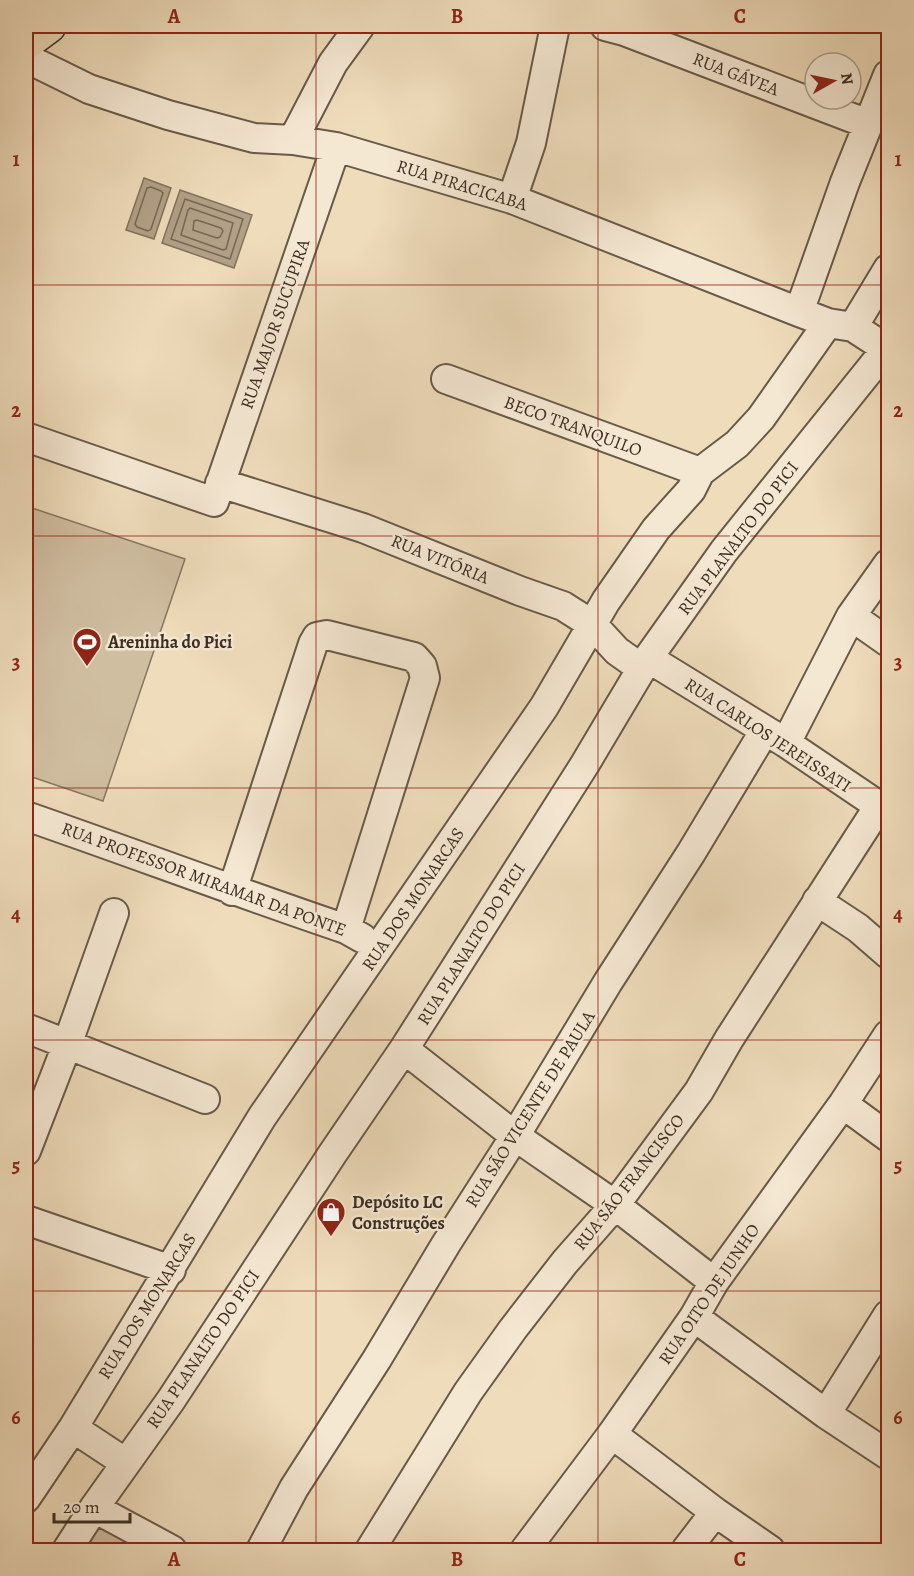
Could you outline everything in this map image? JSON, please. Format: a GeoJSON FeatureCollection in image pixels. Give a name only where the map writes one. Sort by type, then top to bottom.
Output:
{"type":"FeatureCollection","features":[{"type":"Feature","properties":{"kind":"main road"},"geometry":{"type":"LineString","coordinates":[[26,43],[49,26]]}},
{"type":"Feature","properties":{"kind":"street"},"geometry":{"type":"LineString","coordinates":[[293,140],[333,63],[360,26]]}},
{"type":"Feature","properties":{"kind":"street"},"geometry":{"type":"LineString","coordinates":[[512,199],[531,143],[555,26]]}},
{"type":"Feature","properties":{"kind":"street","name":"RUA GÁVEA"},"geometry":{"type":"LineString","coordinates":[[605,26],[630,33],[868,124]]}},
{"type":"Feature","properties":{"kind":"street","name":"RUA PIRACICABA"},"geometry":{"type":"LineString","coordinates":[[26,58],[89,90],[158,112],[254,138],[293,140],[336,147],[512,199],[799,312],[840,325],[888,348]]}},
{"type":"Feature","properties":{"kind":"street"},"geometry":{"type":"LineString","coordinates":[[799,312],[888,75]]}},
{"type":"Feature","properties":{"kind":"street","name":"RUA MAJOR SUCUPIRA"},"geometry":{"type":"LineString","coordinates":[[217,492],[336,147]]}},
{"type":"Feature","properties":{"kind":"street","name":"RUA DOS MONARCAS"},"geometry":{"type":"LineString","coordinates":[[26,1498],[73,1428],[113,1360],[171,1270],[262,1117],[544,707],[606,601],[656,530],[691,490],[700,472],[737,444],[888,269]]}},
{"type":"Feature","properties":{"kind":"street","name":"RUA PLANALTO DO PICI"},"geometry":{"type":"LineString","coordinates":[[67,1551],[94,1508],[171,1400],[404,1049],[585,765],[644,663],[724,551],[888,348]]}},
{"type":"Feature","properties":{"kind":"street","name":"BECO TRANQUILO"},"geometry":{"type":"LineString","coordinates":[[446,379],[700,472]]}},
{"type":"Feature","properties":{"kind":"street","name":"RUA VITÓRIA"},"geometry":{"type":"LineString","coordinates":[[26,437],[217,492],[363,528],[562,606],[593,624],[617,651],[644,663]]}},
{"type":"Feature","properties":{"kind":"street","name":"RUA SÃO VICENTE DE PAULA"},"geometry":{"type":"LineString","coordinates":[[261,1551],[294,1488],[377,1359],[608,982],[692,853],[776,736],[850,616],[888,564]]}},
{"type":"Feature","properties":{"kind":"street"},"geometry":{"type":"LineString","coordinates":[[850,616],[888,642]]}},
{"type":"Feature","properties":{"kind":"street"},"geometry":{"type":"LineString","coordinates":[[232,891],[317,637],[327,635],[414,657],[422,666],[425,678],[346,929]]}},
{"type":"Feature","properties":{"kind":"street","name":"RUA CARLOS JEREISSATI"},"geometry":{"type":"LineString","coordinates":[[644,663],[776,736],[884,809]]}},
{"type":"Feature","properties":{"kind":"street","name":"RUA SÃO FRANCISCO"},"geometry":{"type":"LineString","coordinates":[[370,1551],[461,1402],[565,1262],[615,1205],[699,1091],[817,901],[884,809]]}},
{"type":"Feature","properties":{"kind":"street","name":"RUA PROFESSOR MIRAMAR DA PONTE"},"geometry":{"type":"LineString","coordinates":[[26,816],[112,845],[232,891],[346,929],[380,947]]}},
{"type":"Feature","properties":{"kind":"street"},"geometry":{"type":"LineString","coordinates":[[817,901],[858,928],[888,954]]}},
{"type":"Feature","properties":{"kind":"street"},"geometry":{"type":"LineString","coordinates":[[26,1151],[114,913]]}},
{"type":"Feature","properties":{"kind":"street"},"geometry":{"type":"LineString","coordinates":[[26,1028],[205,1099]]}},
{"type":"Feature","properties":{"kind":"street","name":"RUA OITO DE JUNHO"},"geometry":{"type":"LineString","coordinates":[[525,1551],[612,1434],[694,1317],[714,1282],[843,1104],[888,1035]]}},
{"type":"Feature","properties":{"kind":"street"},"geometry":{"type":"LineString","coordinates":[[404,1049],[515,1136],[615,1205],[714,1282]]}},
{"type":"Feature","properties":{"kind":"street"},"geometry":{"type":"LineString","coordinates":[[843,1104],[888,1137]]}},
{"type":"Feature","properties":{"kind":"street"},"geometry":{"type":"LineString","coordinates":[[26,1220],[171,1270]]}},
{"type":"Feature","properties":{"kind":"street"},"geometry":{"type":"LineString","coordinates":[[826,1414],[888,1315]]}},
{"type":"Feature","properties":{"kind":"street"},"geometry":{"type":"LineString","coordinates":[[694,1317],[826,1414],[888,1455]]}},
{"type":"Feature","properties":{"kind":"street"},"geometry":{"type":"LineString","coordinates":[[73,1428],[126,1463]]}},
{"type":"Feature","properties":{"kind":"street"},"geometry":{"type":"LineString","coordinates":[[612,1434],[770,1551]]}},
{"type":"Feature","properties":{"kind":"street"},"geometry":{"type":"LineString","coordinates":[[94,1508],[172,1551]]}},
{"type":"Feature","properties":{"kind":"street"},"geometry":{"type":"LineString","coordinates":[[686,1551],[715,1512]]}},
{"type":"Feature","properties":{"kind":"shaded area","name":"Areninha do Pici"},"geometry":{"type":"Polygon","coordinates":[[[26,506],[185,559],[103,801],[26,775],[26,506]]]}},
{"type":"Feature","properties":{"kind":"shaded area"},"geometry":{"type":"Polygon","coordinates":[[[104,1526],[151,1550],[83,1550],[95,1530],[104,1526]]]}},
{"type":"Feature","properties":{"kind":"water"},"geometry":{"type":"Polygon","coordinates":[[[144,178],[171,188],[154,239],[126,230],[144,178]]]}},
{"type":"Feature","properties":{"kind":"water"},"geometry":{"type":"Polygon","coordinates":[[[180,190],[252,215],[234,268],[162,243],[180,190]]]}},
{"type":"Feature","properties":{"kind":"place","name":"Areninha do Pici"},"geometry":{"type":"Point","coordinates":[87,668]}},
{"type":"Feature","properties":{"kind":"place","name":"Depósito LC Construções"},"geometry":{"type":"Point","coordinates":[331,1238]}}]}
